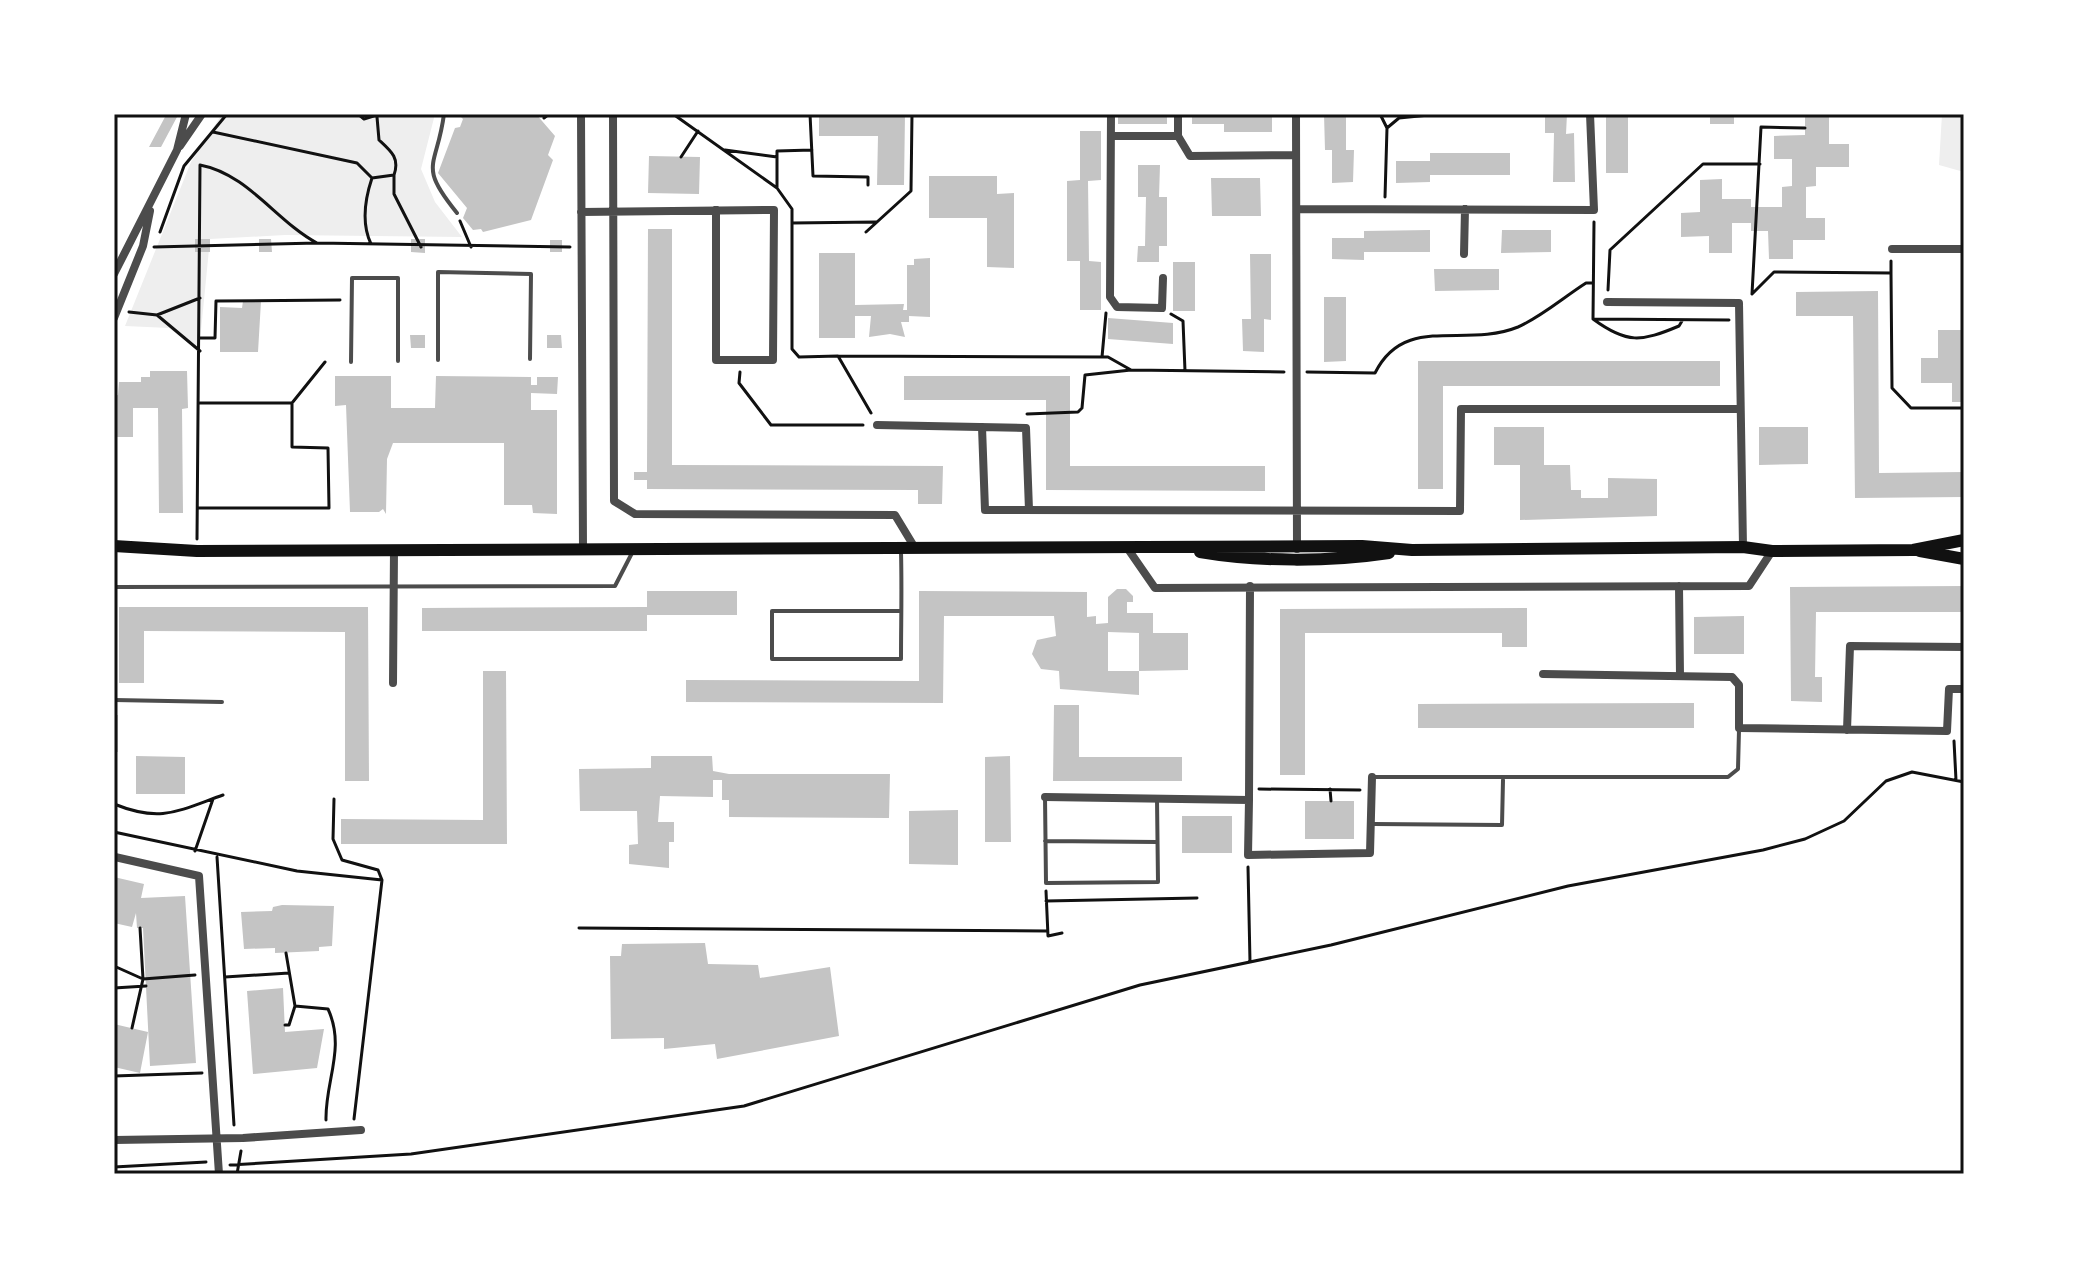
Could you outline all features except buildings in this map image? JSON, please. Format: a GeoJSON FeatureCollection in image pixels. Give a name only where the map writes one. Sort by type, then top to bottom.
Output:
{"type":"FeatureCollection","features":[{"type":"Feature","properties":{"kind":"main road"},"geometry":{"type":"LineString","coordinates":[[1913,550],[1964,540]]}},
{"type":"Feature","properties":{"kind":"main road"},"geometry":{"type":"LineString","coordinates":[[114,546],[197,551],[1180,549],[1231,557],[1297,551],[1743,547],[1772,551],[1913,550],[1964,559]]}},
{"type":"Feature","properties":{"kind":"street"},"geometry":{"type":"LineString","coordinates":[[177,150],[186,114]]}},
{"type":"Feature","properties":{"kind":"street"},"geometry":{"type":"LineString","coordinates":[[114,274],[177,150],[202,114]]}},
{"type":"Feature","properties":{"kind":"street"},"geometry":{"type":"LineString","coordinates":[[581,114],[583,550]]}},
{"type":"Feature","properties":{"kind":"street"},"geometry":{"type":"LineString","coordinates":[[613,114],[614,501],[635,514],[895,515],[915,549]]}},
{"type":"Feature","properties":{"kind":"street"},"geometry":{"type":"LineString","coordinates":[[1111,114],[1112,303],[1117,307],[1162,308],[1163,278]]}},
{"type":"Feature","properties":{"kind":"street"},"geometry":{"type":"LineString","coordinates":[[1178,114],[1178,136],[1190,156],[1295,155]]}},
{"type":"Feature","properties":{"kind":"street"},"geometry":{"type":"LineString","coordinates":[[1296,114],[1297,551]]}},
{"type":"Feature","properties":{"kind":"street"},"geometry":{"type":"LineString","coordinates":[[1297,209],[1594,210],[1590,114]]}},
{"type":"Feature","properties":{"kind":"street"},"geometry":{"type":"LineString","coordinates":[[1111,136],[1178,136]]}},
{"type":"Feature","properties":{"kind":"street"},"geometry":{"type":"LineString","coordinates":[[115,315],[143,246],[151,202]]}},
{"type":"Feature","properties":{"kind":"street"},"geometry":{"type":"LineString","coordinates":[[1464,254],[1465,209]]}},
{"type":"Feature","properties":{"kind":"street"},"geometry":{"type":"LineString","coordinates":[[581,212],[615,211],[716,210],[774,210],[773,360],[716,360],[716,210]]}},
{"type":"Feature","properties":{"kind":"street"},"geometry":{"type":"LineString","coordinates":[[1892,249],[1964,249]]}},
{"type":"Feature","properties":{"kind":"street"},"geometry":{"type":"LineString","coordinates":[[1607,302],[1739,303],[1743,547]]}},
{"type":"Feature","properties":{"kind":"street"},"geometry":{"type":"LineString","coordinates":[[982,427],[985,510],[1460,511],[1461,409],[1739,409]]}},
{"type":"Feature","properties":{"kind":"street"},"geometry":{"type":"LineString","coordinates":[[877,425],[1026,428],[1029,510]]}},
{"type":"Feature","properties":{"kind":"street"},"geometry":{"type":"LineString","coordinates":[[1128,549],[1155,588],[1749,586],[1772,551]]}},
{"type":"Feature","properties":{"kind":"street"},"geometry":{"type":"LineString","coordinates":[[393,683],[391,588],[394,550]]}},
{"type":"Feature","properties":{"kind":"street"},"geometry":{"type":"LineString","coordinates":[[1250,586],[1248,855],[1370,853],[1372,777]]}},
{"type":"Feature","properties":{"kind":"street"},"geometry":{"type":"LineString","coordinates":[[1679,586],[1680,676]]}},
{"type":"Feature","properties":{"kind":"street"},"geometry":{"type":"LineString","coordinates":[[1847,730],[1850,646],[1964,647]]}},
{"type":"Feature","properties":{"kind":"street"},"geometry":{"type":"LineString","coordinates":[[1543,674],[1732,677],[1739,685],[1739,728],[1947,731],[1949,689],[1964,689]]}},
{"type":"Feature","properties":{"kind":"street"},"geometry":{"type":"LineString","coordinates":[[1045,797],[1249,800]]}},
{"type":"Feature","properties":{"kind":"street"},"geometry":{"type":"LineString","coordinates":[[115,857],[199,876],[218,1169]]}},
{"type":"Feature","properties":{"kind":"street"},"geometry":{"type":"LineString","coordinates":[[114,1140],[326,1135],[361,1130]]}},
{"type":"Feature","properties":{"kind":"lane"},"geometry":{"type":"LineString","coordinates":[[444,114],[429,168],[436,188],[457,213]]}},
{"type":"Feature","properties":{"kind":"lane"},"geometry":{"type":"LineString","coordinates":[[438,360],[438,272],[531,274],[530,359]]}},
{"type":"Feature","properties":{"kind":"lane"},"geometry":{"type":"LineString","coordinates":[[351,362],[352,278],[398,278],[398,361]]}},
{"type":"Feature","properties":{"kind":"lane"},"geometry":{"type":"LineString","coordinates":[[901,549],[901,611],[901,659],[772,659],[772,611],[901,611]]}},
{"type":"Feature","properties":{"kind":"lane"},"geometry":{"type":"LineString","coordinates":[[114,587],[615,586],[633,551]]}},
{"type":"Feature","properties":{"kind":"lane"},"geometry":{"type":"LineString","coordinates":[[114,700],[222,702]]}},
{"type":"Feature","properties":{"kind":"lane"},"geometry":{"type":"LineString","coordinates":[[1372,777],[1503,780],[1728,777],[1738,769],[1739,728]]}},
{"type":"Feature","properties":{"kind":"lane"},"geometry":{"type":"LineString","coordinates":[[1371,824],[1502,825],[1503,780]]}},
{"type":"Feature","properties":{"kind":"lane"},"geometry":{"type":"LineString","coordinates":[[1045,797],[1046,883],[1158,882],[1157,799]]}},
{"type":"Feature","properties":{"kind":"lane"},"geometry":{"type":"LineString","coordinates":[[1045,841],[1157,842]]}},
{"type":"Feature","properties":{"kind":"path"},"geometry":{"type":"LineString","coordinates":[[154,247],[184,166],[227,114]]}},
{"type":"Feature","properties":{"kind":"path"},"geometry":{"type":"LineString","coordinates":[[358,114],[364,119],[378,116],[379,140],[394,154],[398,165],[394,175],[394,194],[421,247]]}},
{"type":"Feature","properties":{"kind":"path"},"geometry":{"type":"LineString","coordinates":[[544,118],[549,114]]}},
{"type":"Feature","properties":{"kind":"path"},"geometry":{"type":"LineString","coordinates":[[810,114],[813,176],[868,177],[868,185]]}},
{"type":"Feature","properties":{"kind":"path"},"geometry":{"type":"LineString","coordinates":[[866,232],[911,191],[912,114]]}},
{"type":"Feature","properties":{"kind":"path"},"geometry":{"type":"LineString","coordinates":[[1380,114],[1387,128],[1385,209]]}},
{"type":"Feature","properties":{"kind":"path"},"geometry":{"type":"LineString","coordinates":[[1387,128],[1399,118],[1439,114]]}},
{"type":"Feature","properties":{"kind":"path"},"geometry":{"type":"LineString","coordinates":[[1752,294],[1761,127],[1805,128]]}},
{"type":"Feature","properties":{"kind":"path"},"geometry":{"type":"LineString","coordinates":[[681,157],[698,131]]}},
{"type":"Feature","properties":{"kind":"path"},"geometry":{"type":"LineString","coordinates":[[213,132],[357,163],[372,178]]}},
{"type":"Feature","properties":{"kind":"path"},"geometry":{"type":"LineString","coordinates":[[724,150],[777,157]]}},
{"type":"Feature","properties":{"kind":"path"},"geometry":{"type":"LineString","coordinates":[[777,188],[777,151],[812,150]]}},
{"type":"Feature","properties":{"kind":"path"},"geometry":{"type":"LineString","coordinates":[[192,156],[200,165],[226,173],[294,231],[317,243]]}},
{"type":"Feature","properties":{"kind":"path"},"geometry":{"type":"LineString","coordinates":[[1607,302],[1610,250],[1703,164],[1760,164]]}},
{"type":"Feature","properties":{"kind":"path"},"geometry":{"type":"LineString","coordinates":[[197,551],[200,165]]}},
{"type":"Feature","properties":{"kind":"path"},"geometry":{"type":"LineString","coordinates":[[372,178],[394,175]]}},
{"type":"Feature","properties":{"kind":"path"},"geometry":{"type":"LineString","coordinates":[[372,178],[365,213],[365,232],[372,245]]}},
{"type":"Feature","properties":{"kind":"path"},"geometry":{"type":"LineString","coordinates":[[457,213],[471,247]]}},
{"type":"Feature","properties":{"kind":"path"},"geometry":{"type":"LineString","coordinates":[[792,223],[877,222]]}},
{"type":"Feature","properties":{"kind":"path"},"geometry":{"type":"LineString","coordinates":[[143,246],[317,243],[421,247],[581,247]]}},
{"type":"Feature","properties":{"kind":"path"},"geometry":{"type":"LineString","coordinates":[[1892,249],[1892,388],[1911,408],[1964,408]]}},
{"type":"Feature","properties":{"kind":"path"},"geometry":{"type":"LineString","coordinates":[[1739,303],[1740,296],[1752,294],[1774,272],[1891,273]]}},
{"type":"Feature","properties":{"kind":"path"},"geometry":{"type":"LineString","coordinates":[[1013,414],[1078,412],[1082,408],[1085,375],[1131,370],[1375,373],[1382,359],[1412,336],[1492,335],[1521,326],[1586,283],[1593,283]]}},
{"type":"Feature","properties":{"kind":"path"},"geometry":{"type":"LineString","coordinates":[[115,315],[157,315],[200,298]]}},
{"type":"Feature","properties":{"kind":"path"},"geometry":{"type":"LineString","coordinates":[[200,338],[215,338],[216,301],[352,300]]}},
{"type":"Feature","properties":{"kind":"path"},"geometry":{"type":"LineString","coordinates":[[1102,357],[1104,315],[1112,303]]}},
{"type":"Feature","properties":{"kind":"path"},"geometry":{"type":"LineString","coordinates":[[1162,308],[1183,321],[1185,371]]}},
{"type":"Feature","properties":{"kind":"path"},"geometry":{"type":"LineString","coordinates":[[157,315],[200,351]]}},
{"type":"Feature","properties":{"kind":"path"},"geometry":{"type":"LineString","coordinates":[[1593,319],[1621,338],[1642,339],[1679,326],[1683,319]]}},
{"type":"Feature","properties":{"kind":"path"},"geometry":{"type":"LineString","coordinates":[[838,356],[1102,357],[1131,370]]}},
{"type":"Feature","properties":{"kind":"path"},"geometry":{"type":"LineString","coordinates":[[740,360],[739,383],[771,425],[877,425]]}},
{"type":"Feature","properties":{"kind":"path"},"geometry":{"type":"LineString","coordinates":[[199,508],[329,508],[328,448],[292,447],[292,403],[325,362]]}},
{"type":"Feature","properties":{"kind":"path"},"geometry":{"type":"LineString","coordinates":[[199,403],[292,403]]}},
{"type":"Feature","properties":{"kind":"path"},"geometry":{"type":"LineString","coordinates":[[1947,731],[1956,742],[1956,780]]}},
{"type":"Feature","properties":{"kind":"path"},"geometry":{"type":"LineString","coordinates":[[1956,757],[1964,758]]}},
{"type":"Feature","properties":{"kind":"path"},"geometry":{"type":"LineString","coordinates":[[114,1167],[218,1169],[236,1165],[352,1160],[744,1106],[1140,985],[1568,886],[1777,847],[1805,839],[1844,821],[1886,781],[1912,772],[1964,782]]}},
{"type":"Feature","properties":{"kind":"path"},"geometry":{"type":"LineString","coordinates":[[1249,789],[1372,790]]}},
{"type":"Feature","properties":{"kind":"path"},"geometry":{"type":"LineString","coordinates":[[1330,789],[1331,801]]}},
{"type":"Feature","properties":{"kind":"path"},"geometry":{"type":"LineString","coordinates":[[114,804],[149,816],[182,813],[223,795]]}},
{"type":"Feature","properties":{"kind":"path"},"geometry":{"type":"LineString","coordinates":[[195,851],[213,799]]}},
{"type":"Feature","properties":{"kind":"path"},"geometry":{"type":"LineString","coordinates":[[334,799],[333,839],[342,860],[378,870],[382,880],[354,1122]]}},
{"type":"Feature","properties":{"kind":"path"},"geometry":{"type":"LineString","coordinates":[[114,832],[217,857],[336,877],[382,880]]}},
{"type":"Feature","properties":{"kind":"path"},"geometry":{"type":"LineString","coordinates":[[1248,855],[1250,962]]}},
{"type":"Feature","properties":{"kind":"path"},"geometry":{"type":"LineString","coordinates":[[217,857],[234,1126],[242,1128],[243,1138],[236,1165],[237,1174]]}},
{"type":"Feature","properties":{"kind":"path"},"geometry":{"type":"LineString","coordinates":[[1046,883],[1048,936],[1062,933]]}},
{"type":"Feature","properties":{"kind":"path"},"geometry":{"type":"LineString","coordinates":[[1046,901],[1197,898]]}},
{"type":"Feature","properties":{"kind":"path"},"geometry":{"type":"LineString","coordinates":[[132,1028],[143,979],[140,928]]}},
{"type":"Feature","properties":{"kind":"path"},"geometry":{"type":"LineString","coordinates":[[579,928],[1047,931]]}},
{"type":"Feature","properties":{"kind":"path"},"geometry":{"type":"LineString","coordinates":[[203,933],[222,930]]}},
{"type":"Feature","properties":{"kind":"path"},"geometry":{"type":"LineString","coordinates":[[285,1025],[289,1025],[295,1006],[286,953]]}},
{"type":"Feature","properties":{"kind":"path"},"geometry":{"type":"LineString","coordinates":[[114,966],[143,979],[197,975],[196,961]]}},
{"type":"Feature","properties":{"kind":"path"},"geometry":{"type":"LineString","coordinates":[[225,977],[289,973]]}},
{"type":"Feature","properties":{"kind":"path"},"geometry":{"type":"LineString","coordinates":[[114,988],[146,986]]}},
{"type":"Feature","properties":{"kind":"path"},"geometry":{"type":"LineString","coordinates":[[295,1006],[328,1009],[334,1022],[335,1075],[325,1089],[326,1135]]}},
{"type":"Feature","properties":{"kind":"path"},"geometry":{"type":"LineString","coordinates":[[114,1076],[211,1073]]}},
{"type":"Feature","properties":{"kind":"shaded area"},"geometry":{"type":"Polygon","coordinates":[[[222,114],[435,114],[421,169],[435,202],[462,237],[285,235],[210,239],[199,351],[169,328],[125,326],[191,162],[222,114]]]}},
{"type":"Feature","properties":{"kind":"shaded area"},"geometry":{"type":"Polygon","coordinates":[[[1942,114],[1964,114],[1964,172],[1939,165],[1942,114]]]}}]}
